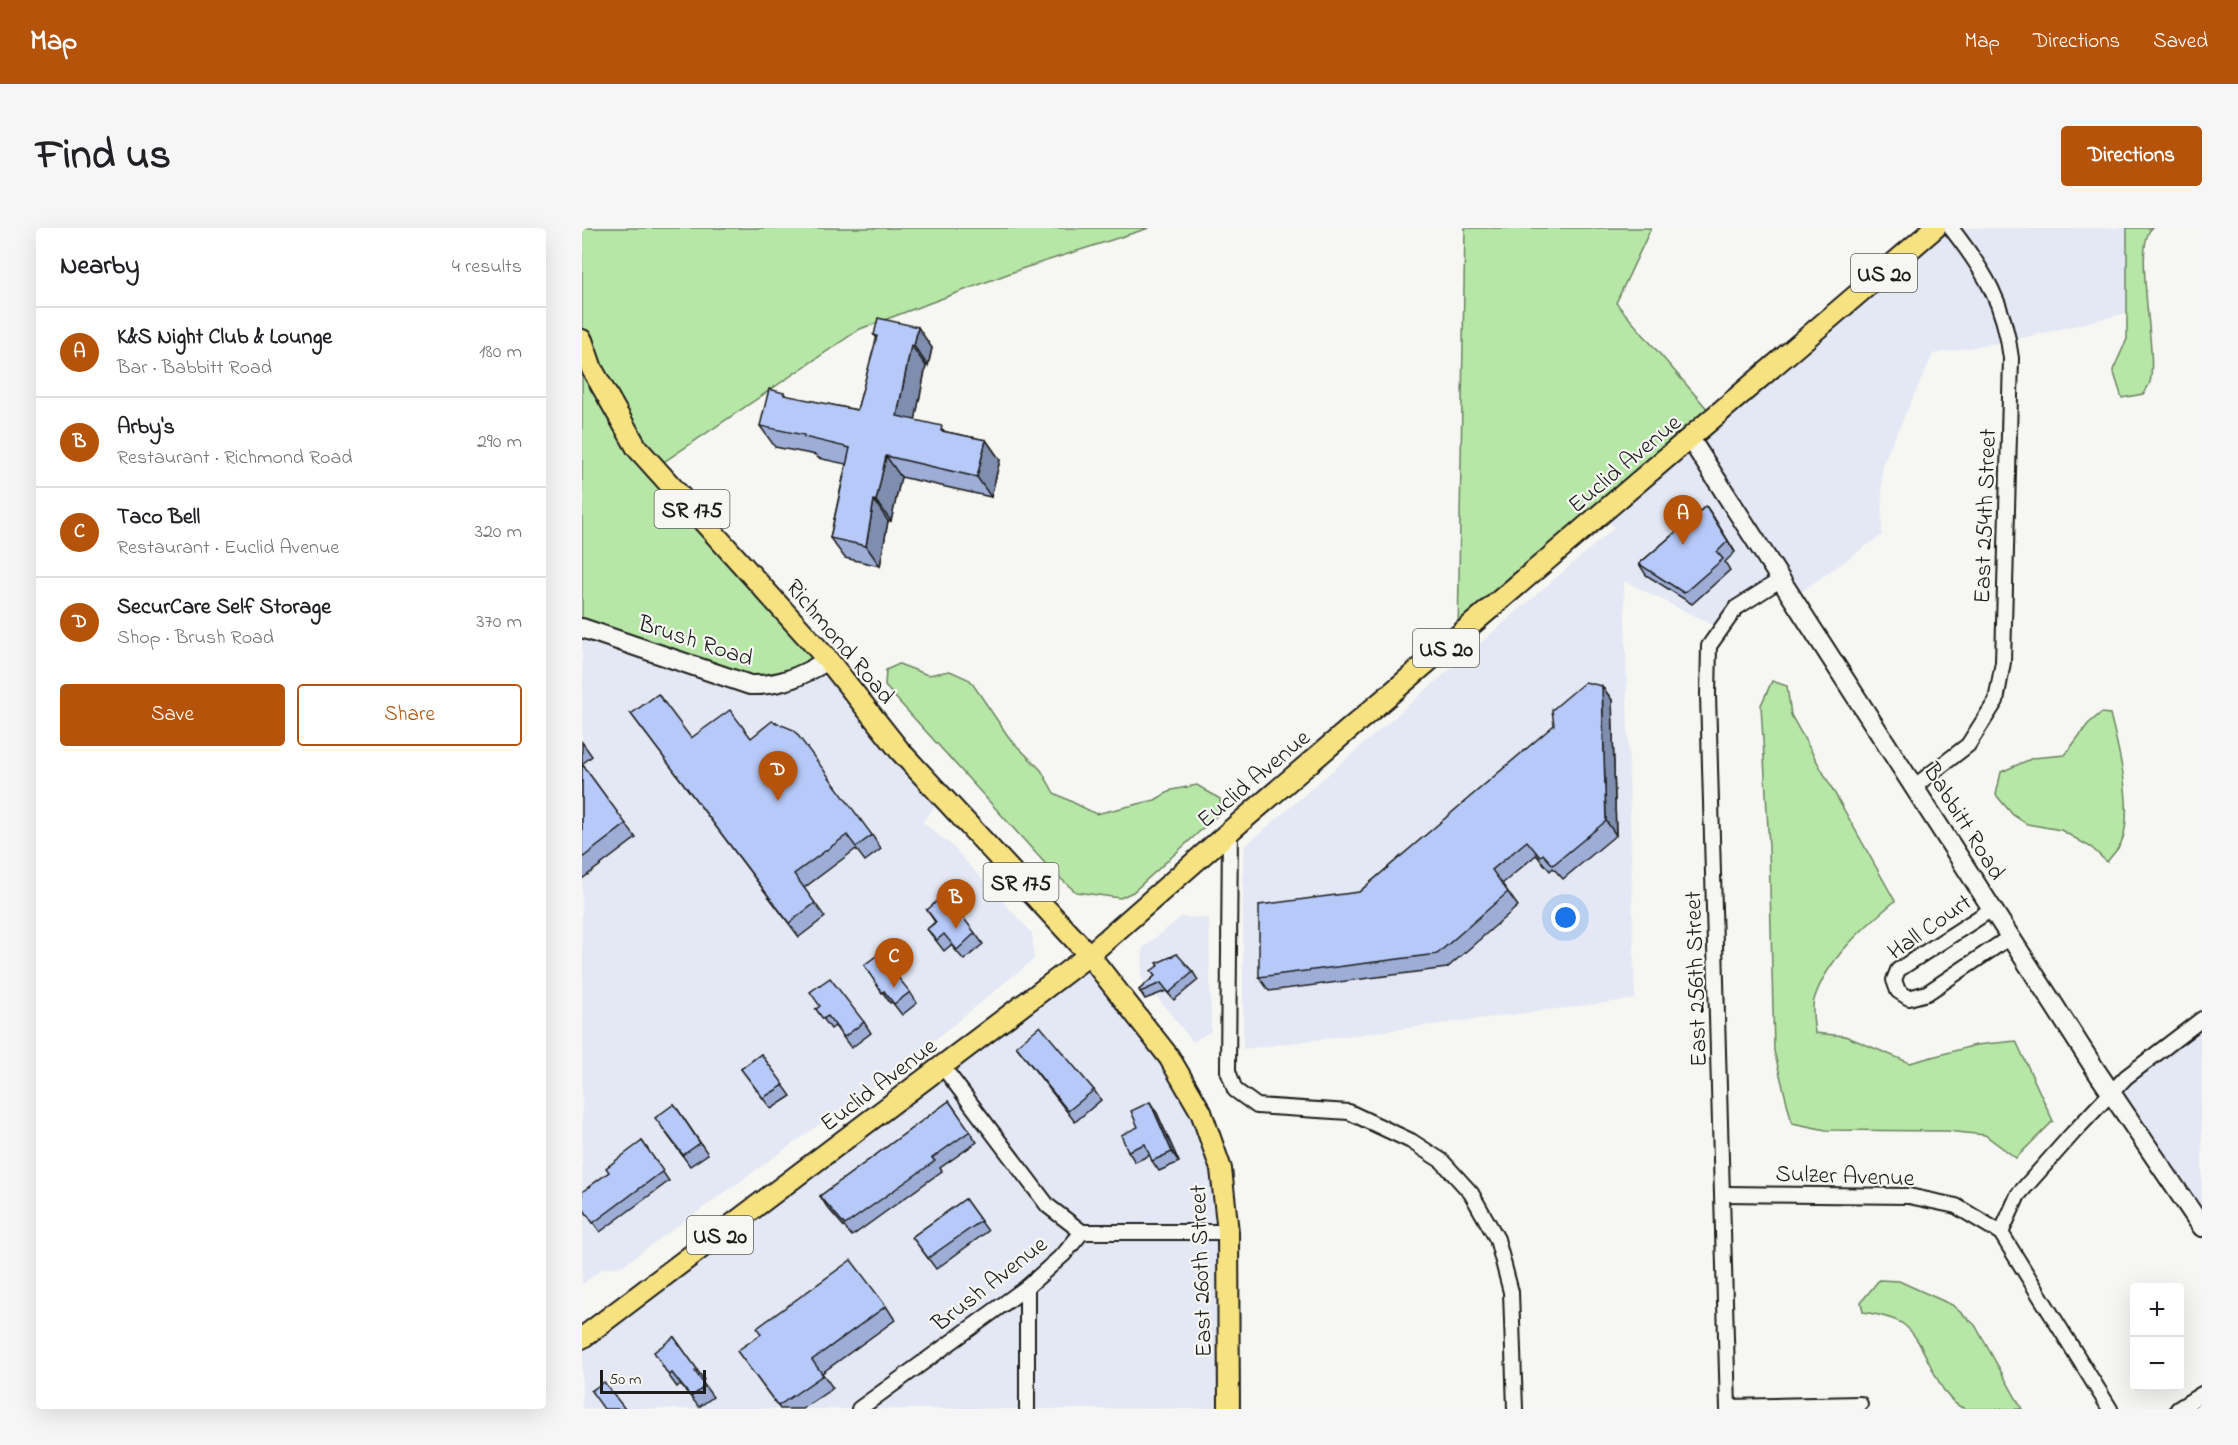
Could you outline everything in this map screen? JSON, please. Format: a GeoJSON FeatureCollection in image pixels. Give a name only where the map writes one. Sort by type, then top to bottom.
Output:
{"type":"FeatureCollection","features":[{"type":"Feature","properties":{"kind":"main road","name":"Euclid Avenue"},"geometry":{"type":"LineString","coordinates":[[582,1338],[1089,955],[1230,831],[1690,440],[1935,228]]}},
{"type":"Feature","properties":{"kind":"main road","name":"Richmond Road"},"geometry":{"type":"LineString","coordinates":[[582,340],[592,369],[637,448],[828,660],[900,751],[1089,955]]}},
{"type":"Feature","properties":{"kind":"main road","name":"Babbitt Road"},"geometry":{"type":"LineString","coordinates":[[1690,440],[1915,786],[2111,1094],[2202,1227]]}},
{"type":"Feature","properties":{"kind":"main road","name":"Brush Road"},"geometry":{"type":"LineString","coordinates":[[582,628],[750,685],[769,685],[801,677],[828,660]]}},
{"type":"Feature","properties":{"kind":"main road","name":"East 260th Street"},"geometry":{"type":"LineString","coordinates":[[1089,955],[1169,1057],[1201,1112],[1221,1169],[1228,1232],[1229,1409]]}},
{"type":"Feature","properties":{"kind":"street","name":"East 254th Street"},"geometry":{"type":"LineString","coordinates":[[1915,786],[1968,745],[1996,701],[2003,662],[2011,358],[2007,326],[1992,288],[1951,228]]}},
{"type":"Feature","properties":{"kind":"street","name":"East 256th Street"},"geometry":{"type":"LineString","coordinates":[[1728,1408],[1724,1194],[1708,695],[1709,646],[1736,608],[1780,580]]}},
{"type":"Feature","properties":{"kind":"street"},"geometry":{"type":"LineString","coordinates":[[1230,831],[1228,1071],[1235,1090],[1257,1106],[1348,1112],[1411,1141],[1442,1161],[1471,1193],[1497,1239],[1510,1292],[1515,1409]]}},
{"type":"Feature","properties":{"kind":"street","name":"Hall Court"},"geometry":{"type":"LineString","coordinates":[[1992,909],[1898,970],[1894,980],[1899,992],[1910,998],[1927,993],[2010,937]]}},
{"type":"Feature","properties":{"kind":"street"},"geometry":{"type":"LineString","coordinates":[[2001,1233],[2018,1195],[2126,1077],[2202,1019]]}},
{"type":"Feature","properties":{"kind":"street"},"geometry":{"type":"LineString","coordinates":[[943,1067],[1048,1206],[1082,1232]]}},
{"type":"Feature","properties":{"kind":"street","name":"Sulzer Avenue"},"geometry":{"type":"LineString","coordinates":[[1724,1194],[1909,1196],[1956,1206],[2001,1233],[2110,1409]]}},
{"type":"Feature","properties":{"kind":"street","name":"Brush Avenue"},"geometry":{"type":"LineString","coordinates":[[859,1409],[1027,1287],[1064,1254],[1082,1232],[1228,1232]]}},
{"type":"Feature","properties":{"kind":"street"},"geometry":{"type":"LineString","coordinates":[[1027,1287],[1027,1409]]}},
{"type":"Feature","properties":{"kind":"street"},"geometry":{"type":"LineString","coordinates":[[2178,1409],[2202,1394]]}},
{"type":"Feature","properties":{"kind":"street"},"geometry":{"type":"LineString","coordinates":[[1728,1408],[1860,1404]]}},
{"type":"Feature","properties":{"kind":"shaded area"},"geometry":{"type":"Polygon","coordinates":[[[1935,228],[2127,228],[2127,313],[2009,341],[1933,354],[1882,465],[1882,535],[1792,598],[1780,580],[1721,629],[1624,581],[1635,999],[1243,1049],[1243,859],[1245,846],[1614,528],[1603,514],[1935,228]]]}},
{"type":"Feature","properties":{"kind":"shaded area"},"geometry":{"type":"Polygon","coordinates":[[[582,628],[828,660],[943,797],[922,822],[950,844],[1032,933],[1034,959],[915,1056],[622,1266],[602,1269],[582,1284],[582,628]]]}},
{"type":"Feature","properties":{"kind":"shaded area"},"geometry":{"type":"Polygon","coordinates":[[[1181,917],[1209,918],[1211,1031],[1193,1042],[1141,977],[1143,948],[1181,917]]]}},
{"type":"Feature","properties":{"kind":"shaded area"},"geometry":{"type":"Polygon","coordinates":[[[1089,955],[1169,1057],[1221,1169],[1229,1409],[582,1409],[582,1338],[1089,955]]]}},
{"type":"Feature","properties":{"kind":"shaded area"},"geometry":{"type":"Polygon","coordinates":[[[2202,1019],[2202,1230],[2111,1094],[2202,1019]]]}},
{"type":"Feature","properties":{"kind":"green space"},"geometry":{"type":"Polygon","coordinates":[[[582,228],[1149,228],[1021,269],[860,329],[655,468],[828,660],[769,685],[582,628],[582,228]]]}},
{"type":"Feature","properties":{"kind":"green space"},"geometry":{"type":"Polygon","coordinates":[[[1465,228],[1651,228],[1616,303],[1715,418],[1458,637],[1465,228]]]}},
{"type":"Feature","properties":{"kind":"green space"},"geometry":{"type":"Polygon","coordinates":[[[2127,228],[2152,228],[2147,238],[2144,255],[2152,367],[2150,382],[2143,394],[2122,398],[2113,370],[2127,339],[2127,228]]]}},
{"type":"Feature","properties":{"kind":"green space"},"geometry":{"type":"Polygon","coordinates":[[[899,664],[928,675],[950,671],[970,680],[1010,739],[1041,770],[1054,793],[1096,814],[1155,800],[1172,790],[1197,785],[1220,799],[1221,812],[1133,892],[1120,898],[1076,892],[1052,871],[885,686],[886,670],[899,664]]]}},
{"type":"Feature","properties":{"kind":"green space"},"geometry":{"type":"Polygon","coordinates":[[[1772,681],[1787,686],[1791,715],[1895,901],[1847,945],[1827,971],[1813,1004],[1815,1033],[1845,1036],[1910,1063],[1976,1045],[2016,1041],[2053,1121],[2016,1158],[1985,1135],[1947,1131],[1826,1130],[1792,1123],[1774,1051],[1769,846],[1761,705],[1772,681]]]}},
{"type":"Feature","properties":{"kind":"green space"},"geometry":{"type":"Polygon","coordinates":[[[2101,713],[2110,714],[2121,761],[2126,797],[2125,830],[2120,846],[2107,862],[2092,848],[2061,830],[2027,824],[2013,815],[1996,795],[2001,772],[2033,758],[2065,755],[2088,724],[2101,713]]]}},
{"type":"Feature","properties":{"kind":"green space"},"geometry":{"type":"Polygon","coordinates":[[[1879,1280],[1899,1281],[1952,1305],[1975,1325],[2022,1409],[1966,1409],[1956,1404],[1940,1384],[1920,1344],[1903,1324],[1863,1312],[1861,1302],[1879,1280]]]}},
{"type":"Feature","properties":{"kind":"building"},"geometry":{"type":"Polygon","coordinates":[[[878,318],[918,327],[914,346],[911,345],[897,416],[942,426],[941,431],[986,440],[977,477],[886,456],[876,501],[874,500],[866,546],[830,538],[850,448],[760,426],[769,389],[784,393],[784,395],[857,410],[877,336],[874,335],[878,318]]]}},
{"type":"Feature","properties":{"kind":"building"},"geometry":{"type":"Polygon","coordinates":[[[1706,506],[1728,541],[1717,552],[1723,559],[1684,593],[1639,564],[1706,506]]]}},
{"type":"Feature","properties":{"kind":"building"},"geometry":{"type":"Polygon","coordinates":[[[1585,682],[1602,686],[1606,821],[1553,865],[1543,854],[1540,857],[1527,841],[1492,870],[1508,892],[1437,954],[1259,977],[1259,905],[1359,892],[1554,725],[1552,710],[1585,682]]]}},
{"type":"Feature","properties":{"kind":"building"},"geometry":{"type":"Polygon","coordinates":[[[658,694],[691,738],[730,710],[751,738],[772,721],[794,730],[872,835],[856,847],[847,835],[794,874],[815,903],[789,923],[631,714],[658,694]]]}},
{"type":"Feature","properties":{"kind":"building"},"geometry":{"type":"Polygon","coordinates":[[[582,764],[626,824],[582,858],[582,764]]]}},
{"type":"Feature","properties":{"kind":"building"},"geometry":{"type":"Polygon","coordinates":[[[945,894],[975,933],[957,950],[944,934],[937,940],[927,929],[936,922],[927,910],[945,894]]]}},
{"type":"Feature","properties":{"kind":"building"},"geometry":{"type":"Polygon","coordinates":[[[879,954],[910,992],[894,1004],[884,991],[882,993],[864,965],[879,954]]]}},
{"type":"Feature","properties":{"kind":"building"},"geometry":{"type":"Polygon","coordinates":[[[1177,954],[1193,972],[1169,993],[1161,983],[1140,992],[1139,990],[1155,976],[1151,971],[1159,965],[1157,963],[1177,954]]]}},
{"type":"Feature","properties":{"kind":"building"},"geometry":{"type":"Polygon","coordinates":[[[830,978],[864,1022],[844,1037],[828,1016],[823,1019],[816,1009],[820,1006],[810,992],[830,978]]]}},
{"type":"Feature","properties":{"kind":"building"},"geometry":{"type":"Polygon","coordinates":[[[1040,1026],[1094,1090],[1068,1111],[1016,1046],[1040,1026]]]}},
{"type":"Feature","properties":{"kind":"building"},"geometry":{"type":"Polygon","coordinates":[[[761,1054],[784,1085],[763,1098],[741,1069],[761,1054]]]}},
{"type":"Feature","properties":{"kind":"building"},"geometry":{"type":"Polygon","coordinates":[[[949,1101],[970,1131],[932,1158],[935,1161],[845,1225],[820,1196],[949,1101]]]}},
{"type":"Feature","properties":{"kind":"building"},"geometry":{"type":"Polygon","coordinates":[[[1150,1102],[1172,1152],[1152,1161],[1145,1144],[1128,1151],[1121,1135],[1138,1127],[1131,1111],[1150,1102]]]}},
{"type":"Feature","properties":{"kind":"building"},"geometry":{"type":"Polygon","coordinates":[[[674,1104],[700,1143],[683,1155],[655,1118],[674,1104]]]}},
{"type":"Feature","properties":{"kind":"building"},"geometry":{"type":"Polygon","coordinates":[[[642,1141],[663,1171],[593,1223],[582,1207],[582,1192],[609,1172],[606,1168],[642,1141]]]}},
{"type":"Feature","properties":{"kind":"building"},"geometry":{"type":"Polygon","coordinates":[[[965,1199],[981,1221],[928,1258],[912,1237],[965,1199]]]}},
{"type":"Feature","properties":{"kind":"building"},"geometry":{"type":"Polygon","coordinates":[[[851,1260],[886,1306],[812,1360],[823,1375],[778,1406],[737,1351],[761,1334],[757,1328],[851,1260]]]}},
{"type":"Feature","properties":{"kind":"building"},"geometry":{"type":"Polygon","coordinates":[[[674,1337],[697,1369],[695,1371],[705,1386],[691,1397],[672,1373],[669,1376],[654,1352],[674,1337]]]}},
{"type":"Feature","properties":{"kind":"building"},"geometry":{"type":"Polygon","coordinates":[[[604,1382],[625,1409],[604,1409],[591,1391],[604,1382]]]}},
{"type":"Feature","properties":{"kind":"place","name":"K&S Night Club & Lounge"},"geometry":{"type":"Point","coordinates":[1683,545]}},
{"type":"Feature","properties":{"kind":"place","name":"SecurCare Self Storage"},"geometry":{"type":"Point","coordinates":[778,801]}},
{"type":"Feature","properties":{"kind":"place","name":"Arby's"},"geometry":{"type":"Point","coordinates":[956,929]}},
{"type":"Feature","properties":{"kind":"place","name":"Taco Bell"},"geometry":{"type":"Point","coordinates":[894,988]}}]}
